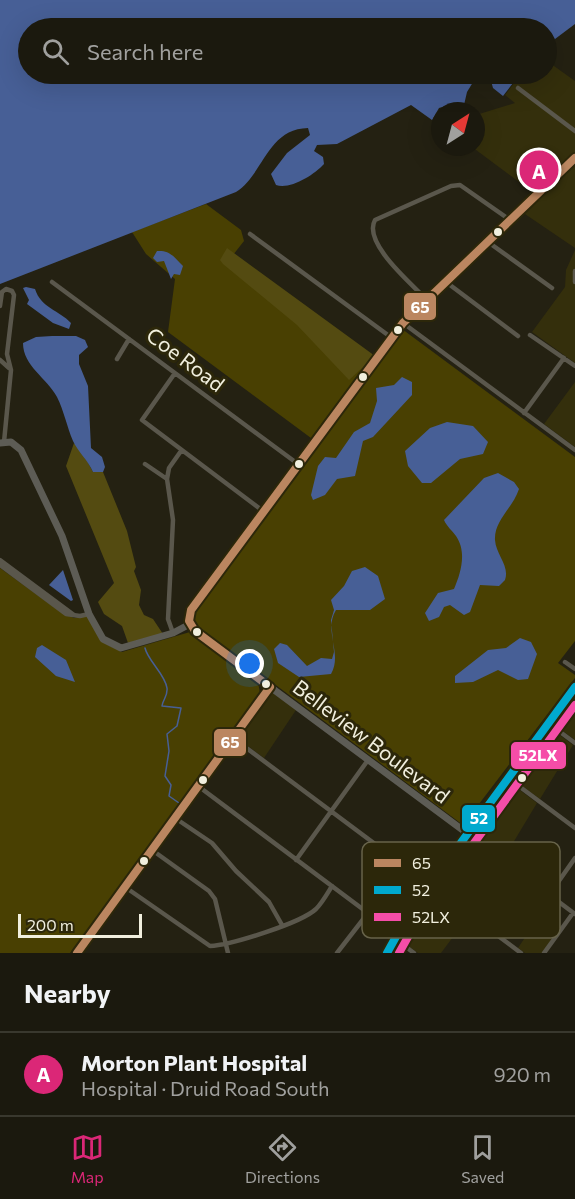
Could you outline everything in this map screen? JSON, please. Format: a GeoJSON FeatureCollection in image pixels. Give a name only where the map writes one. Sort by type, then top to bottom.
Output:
{"type":"FeatureCollection","features":[{"type":"Feature","properties":{"kind":"street"},"geometry":{"type":"LineString","coordinates":[[518,88],[575,131]]}},
{"type":"Feature","properties":{"kind":"street"},"geometry":{"type":"LineString","coordinates":[[0,306],[2,292],[6,289],[12,291],[14,295],[7,354],[10,370],[2,442],[17,446],[26,460],[62,536],[89,614],[103,639],[116,647],[173,633],[190,624],[188,616],[191,610],[403,323],[575,158]]}},
{"type":"Feature","properties":{"kind":"street"},"geometry":{"type":"LineString","coordinates":[[427,300],[380,249],[372,229],[375,220],[451,186],[460,185],[510,220]]}},
{"type":"Feature","properties":{"kind":"street"},"geometry":{"type":"LineString","coordinates":[[250,234],[392,338]]}},
{"type":"Feature","properties":{"kind":"street"},"geometry":{"type":"LineString","coordinates":[[488,242],[552,288]]}},
{"type":"Feature","properties":{"kind":"street"},"geometry":{"type":"LineString","coordinates":[[575,271],[575,282]]}},
{"type":"Feature","properties":{"kind":"street","name":"Coe Road"},"geometry":{"type":"LineString","coordinates":[[52,282],[298,464]]}},
{"type":"Feature","properties":{"kind":"street"},"geometry":{"type":"LineString","coordinates":[[446,282],[518,336]]}},
{"type":"Feature","properties":{"kind":"street"},"geometry":{"type":"LineString","coordinates":[[403,323],[575,450]]}},
{"type":"Feature","properties":{"kind":"street"},"geometry":{"type":"LineString","coordinates":[[530,335],[575,366]]}},
{"type":"Feature","properties":{"kind":"street"},"geometry":{"type":"LineString","coordinates":[[117,359],[129,339]]}},
{"type":"Feature","properties":{"kind":"street"},"geometry":{"type":"LineString","coordinates":[[7,354],[0,360],[6,363],[10,370]]}},
{"type":"Feature","properties":{"kind":"street"},"geometry":{"type":"LineString","coordinates":[[524,413],[564,358]]}},
{"type":"Feature","properties":{"kind":"street"},"geometry":{"type":"LineString","coordinates":[[175,373],[142,420],[263,511]]}},
{"type":"Feature","properties":{"kind":"street"},"geometry":{"type":"LineString","coordinates":[[173,633],[168,619],[172,520],[167,479],[169,468],[181,451]]}},
{"type":"Feature","properties":{"kind":"street"},"geometry":{"type":"LineString","coordinates":[[145,464],[167,479]]}},
{"type":"Feature","properties":{"kind":"street"},"geometry":{"type":"LineString","coordinates":[[0,560],[74,615]]}},
{"type":"Feature","properties":{"kind":"street"},"geometry":{"type":"LineString","coordinates":[[0,565],[66,614],[89,614]]}},
{"type":"Feature","properties":{"kind":"street","name":"Belleview Boulevard"},"geometry":{"type":"LineString","coordinates":[[190,624],[195,631],[479,842]]}},
{"type":"Feature","properties":{"kind":"street"},"geometry":{"type":"LineString","coordinates":[[565,662],[575,669]]}},
{"type":"Feature","properties":{"kind":"street"},"geometry":{"type":"LineString","coordinates":[[77,953],[270,687]]}},
{"type":"Feature","properties":{"kind":"street"},"geometry":{"type":"LineString","coordinates":[[462,842],[575,687]]}},
{"type":"Feature","properties":{"kind":"street"},"geometry":{"type":"LineString","coordinates":[[548,723],[575,743]]}},
{"type":"Feature","properties":{"kind":"street"},"geometry":{"type":"LineString","coordinates":[[232,738],[372,842]]}},
{"type":"Feature","properties":{"kind":"street"},"geometry":{"type":"LineString","coordinates":[[296,860],[368,760]]}},
{"type":"Feature","properties":{"kind":"street"},"geometry":{"type":"LineString","coordinates":[[508,778],[575,828]]}},
{"type":"Feature","properties":{"kind":"street"},"geometry":{"type":"LineString","coordinates":[[198,786],[362,908]]}},
{"type":"Feature","properties":{"kind":"street"},"geometry":{"type":"LineString","coordinates":[[175,818],[212,843],[236,871],[269,902],[282,925]]}},
{"type":"Feature","properties":{"kind":"street"},"geometry":{"type":"LineString","coordinates":[[152,850],[209,891],[215,899],[228,953]]}},
{"type":"Feature","properties":{"kind":"street"},"geometry":{"type":"LineString","coordinates":[[560,879],[575,858]]}},
{"type":"Feature","properties":{"kind":"street"},"geometry":{"type":"LineString","coordinates":[[125,887],[202,943],[210,946],[226,944],[282,925],[315,909],[333,886]]}},
{"type":"Feature","properties":{"kind":"street","name":"Belleview Boulevard"},"geometry":{"type":"LineString","coordinates":[[560,903],[574,914]]}},
{"type":"Feature","properties":{"kind":"street"},"geometry":{"type":"LineString","coordinates":[[560,932],[574,914]]}},
{"type":"Feature","properties":{"kind":"street"},"geometry":{"type":"LineString","coordinates":[[337,953],[362,921]]}},
{"type":"Feature","properties":{"kind":"street"},"geometry":{"type":"LineString","coordinates":[[387,953],[394,938],[414,953]]}},
{"type":"Feature","properties":{"kind":"street"},"geometry":{"type":"LineString","coordinates":[[501,938],[521,953]]}},
{"type":"Feature","properties":{"kind":"street"},"geometry":{"type":"LineString","coordinates":[[544,953],[556,938]]}},
{"type":"Feature","properties":{"kind":"shaded area"},"geometry":{"type":"Polygon","coordinates":[[[557,68],[575,81],[575,248],[522,212],[538,196],[484,156],[485,112],[515,103],[505,95],[513,84],[557,84],[557,68]]]}},
{"type":"Feature","properties":{"kind":"shaded area"},"geometry":{"type":"Polygon","coordinates":[[[206,204],[241,230],[244,241],[233,255],[372,356],[311,438],[168,332],[175,279],[146,254],[132,232],[206,204]]]}},
{"type":"Feature","properties":{"kind":"shaded area"},"geometry":{"type":"Polygon","coordinates":[[[227,248],[375,356],[349,380],[297,325],[223,264],[220,260],[227,248]]]}},
{"type":"Feature","properties":{"kind":"shaded area"},"geometry":{"type":"Polygon","coordinates":[[[575,250],[575,363],[532,332],[565,287],[566,270],[575,250]]]}},
{"type":"Feature","properties":{"kind":"shaded area"},"geometry":{"type":"Polygon","coordinates":[[[402,329],[575,457],[575,641],[558,663],[575,675],[575,678],[463,825],[193,623],[193,612],[402,329]]]}},
{"type":"Feature","properties":{"kind":"shaded area"},"geometry":{"type":"Polygon","coordinates":[[[575,382],[575,447],[544,424],[575,382]]]}},
{"type":"Feature","properties":{"kind":"shaded area"},"geometry":{"type":"Polygon","coordinates":[[[74,443],[93,472],[103,472],[127,531],[136,567],[134,571],[141,590],[139,605],[144,615],[153,619],[163,634],[128,643],[122,626],[104,614],[98,602],[114,583],[66,466],[74,443]]]}},
{"type":"Feature","properties":{"kind":"shaded area"},"geometry":{"type":"Polygon","coordinates":[[[0,568],[62,613],[74,618],[88,616],[101,639],[110,646],[124,650],[119,651],[122,652],[190,632],[258,682],[260,693],[70,953],[0,953],[0,568]]]}},
{"type":"Feature","properties":{"kind":"shaded area"},"geometry":{"type":"Polygon","coordinates":[[[575,690],[575,740],[552,723],[575,690]]]}},
{"type":"Feature","properties":{"kind":"shaded area"},"geometry":{"type":"Polygon","coordinates":[[[271,691],[296,710],[264,758],[236,737],[271,691]]]}},
{"type":"Feature","properties":{"kind":"shaded area"},"geometry":{"type":"Polygon","coordinates":[[[549,727],[573,745],[540,799],[511,778],[549,727]]]}},
{"type":"Feature","properties":{"kind":"shaded area"},"geometry":{"type":"Polygon","coordinates":[[[509,782],[537,803],[514,842],[482,842],[470,833],[509,782]]]}},
{"type":"Feature","properties":{"kind":"shaded area"},"geometry":{"type":"Polygon","coordinates":[[[468,837],[475,842],[464,842],[468,837]]]}},
{"type":"Feature","properties":{"kind":"shaded area"},"geometry":{"type":"Polygon","coordinates":[[[397,938],[452,938],[441,953],[418,953],[397,938]]]}},
{"type":"Feature","properties":{"kind":"shaded area"},"geometry":{"type":"Polygon","coordinates":[[[525,938],[553,938],[542,953],[525,953],[518,948],[525,938]]]}},
{"type":"Feature","properties":{"kind":"water"},"geometry":{"type":"Polygon","coordinates":[[[0,0],[575,0],[575,24],[557,38],[557,18],[18,18],[18,84],[472,84],[465,102],[431,102],[431,119],[411,105],[337,144],[317,145],[314,151],[323,157],[324,164],[302,180],[288,185],[276,185],[271,174],[287,153],[310,135],[308,128],[294,130],[275,144],[253,175],[236,192],[0,284],[0,0]]]}},
{"type":"Feature","properties":{"kind":"water"},"geometry":{"type":"Polygon","coordinates":[[[492,84],[512,84],[503,96],[493,88],[492,84]]]}},
{"type":"Feature","properties":{"kind":"water"},"geometry":{"type":"Polygon","coordinates":[[[157,251],[169,253],[183,266],[180,275],[174,274],[171,279],[164,261],[157,262],[153,258],[157,251]]]}},
{"type":"Feature","properties":{"kind":"water"},"geometry":{"type":"Polygon","coordinates":[[[23,288],[35,289],[46,305],[71,323],[69,329],[53,323],[27,304],[29,300],[23,288]]]}},
{"type":"Feature","properties":{"kind":"water"},"geometry":{"type":"Polygon","coordinates":[[[76,336],[85,340],[88,347],[79,355],[79,364],[88,386],[91,448],[102,457],[105,467],[103,472],[93,472],[73,441],[57,397],[31,365],[24,351],[23,343],[36,337],[76,336]]]}},
{"type":"Feature","properties":{"kind":"water"},"geometry":{"type":"Polygon","coordinates":[[[402,377],[412,382],[412,395],[373,437],[363,441],[355,476],[337,479],[325,495],[313,500],[311,495],[318,466],[325,457],[336,458],[354,432],[370,423],[377,401],[376,388],[394,385],[402,377]]]}},
{"type":"Feature","properties":{"kind":"water"},"geometry":{"type":"Polygon","coordinates":[[[447,422],[473,426],[488,442],[483,454],[460,459],[431,483],[422,483],[408,466],[405,451],[430,428],[447,422]]]}},
{"type":"Feature","properties":{"kind":"water"},"geometry":{"type":"Polygon","coordinates":[[[498,473],[514,482],[519,489],[495,533],[496,545],[506,570],[505,580],[499,586],[480,585],[470,612],[464,615],[450,605],[444,607],[439,617],[429,621],[425,613],[438,593],[454,589],[462,563],[459,542],[444,520],[484,478],[498,473]]]}},
{"type":"Feature","properties":{"kind":"water"},"geometry":{"type":"Polygon","coordinates":[[[365,567],[378,576],[385,599],[370,610],[336,610],[332,625],[334,610],[331,600],[344,586],[352,571],[365,567]]]}},
{"type":"Feature","properties":{"kind":"water"},"geometry":{"type":"Polygon","coordinates":[[[63,570],[73,600],[71,601],[49,585],[63,570]]]}},
{"type":"Feature","properties":{"kind":"water"},"geometry":{"type":"Polygon","coordinates":[[[520,638],[531,642],[537,654],[528,679],[518,680],[498,670],[473,682],[455,683],[455,676],[488,650],[506,648],[520,638]]]}},
{"type":"Feature","properties":{"kind":"water"},"geometry":{"type":"Polygon","coordinates":[[[333,641],[335,658],[331,674],[299,677],[278,663],[274,649],[280,643],[287,645],[307,666],[321,658],[332,659],[333,641]]]}},
{"type":"Feature","properties":{"kind":"water"},"geometry":{"type":"Polygon","coordinates":[[[42,645],[66,660],[75,682],[56,676],[35,657],[37,648],[42,645]]]}},
{"type":"Feature","properties":{"kind":"waterway"},"geometry":{"type":"LineString","coordinates":[[145,648],[166,683],[167,693],[162,706],[181,708],[177,726],[167,734],[169,751],[165,776],[171,785],[169,796],[179,803]]}},
{"type":"Feature","properties":{"kind":"transit line","name":"65"},"geometry":{"type":"LineString","coordinates":[[77,953],[270,687],[195,631],[189,621],[191,610],[403,323],[575,158]]}},
{"type":"Feature","properties":{"kind":"transit line","name":"52"},"geometry":{"type":"LineString","coordinates":[[461,842],[575,687]]}},
{"type":"Feature","properties":{"kind":"transit line","name":"52LX"},"geometry":{"type":"LineString","coordinates":[[475,842],[575,705]]}},
{"type":"Feature","properties":{"kind":"transit line","name":"52"},"geometry":{"type":"LineString","coordinates":[[387,953],[395,938]]}},
{"type":"Feature","properties":{"kind":"transit line","name":"52LX"},"geometry":{"type":"LineString","coordinates":[[399,953],[407,938]]}},
{"type":"Feature","properties":{"kind":"place","name":"Morton Plant Hospital"},"geometry":{"type":"Point","coordinates":[539,170]}}]}
